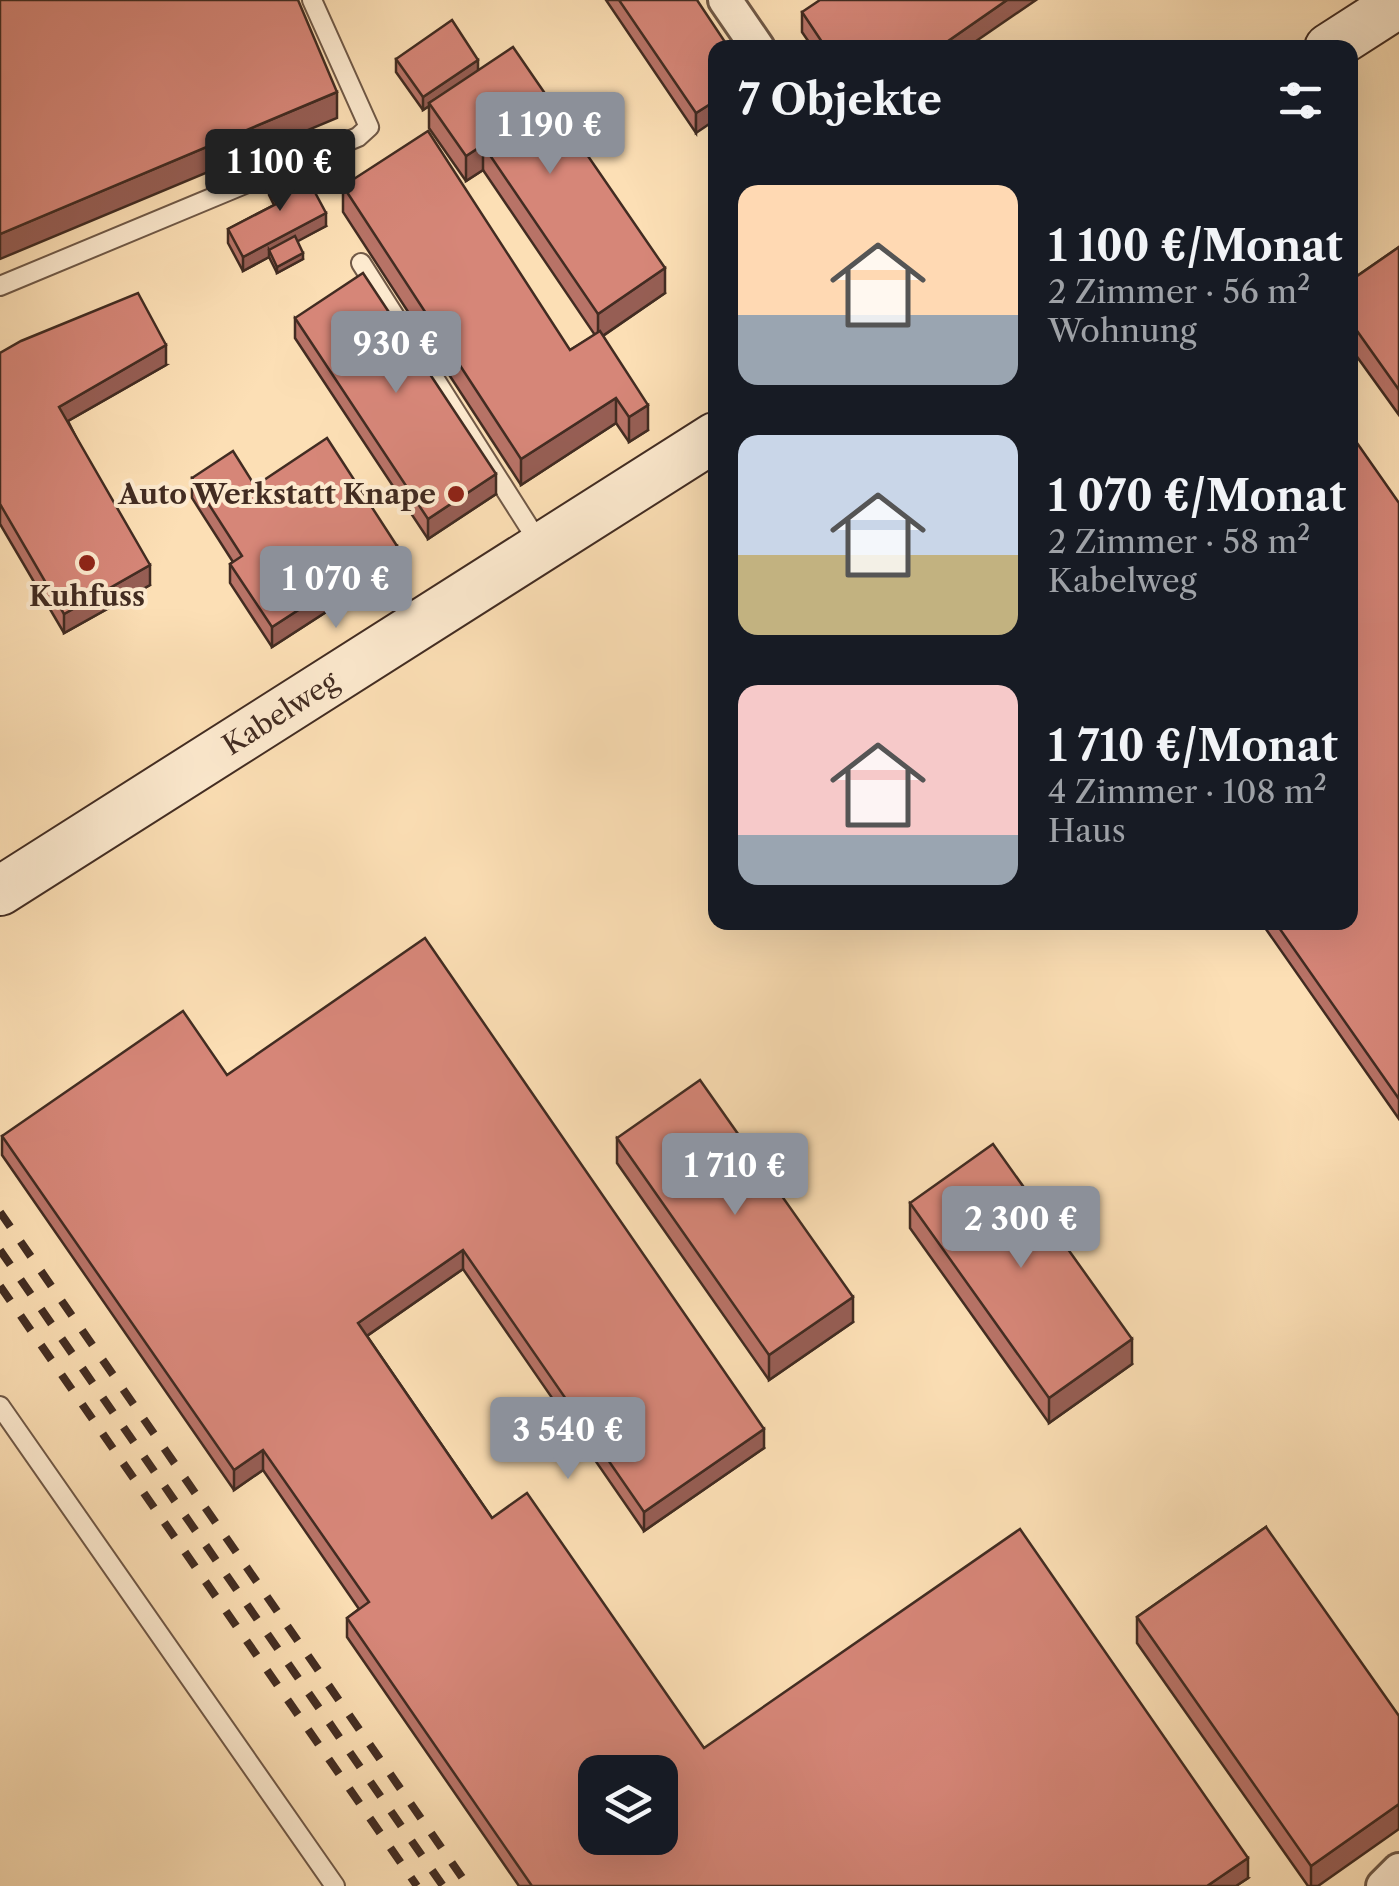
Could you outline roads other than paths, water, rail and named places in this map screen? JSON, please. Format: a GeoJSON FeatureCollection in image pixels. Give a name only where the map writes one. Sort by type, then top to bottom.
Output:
{"type":"FeatureCollection","features":[{"type":"Feature","properties":{"kind":"street"},"geometry":{"type":"LineString","coordinates":[[725,0],[752,40]]}},
{"type":"Feature","properties":{"kind":"street"},"geometry":{"type":"LineString","coordinates":[[1341,40],[1399,3]]}},
{"type":"Feature","properties":{"kind":"street","name":"Kabelweg"},"geometry":{"type":"LineString","coordinates":[[0,892],[708,441]]}},
{"type":"Feature","properties":{"kind":"street"},"geometry":{"type":"LineString","coordinates":[[1382,1886],[1399,1870]]}},
{"type":"Feature","properties":{"kind":"lane"},"geometry":{"type":"LineString","coordinates":[[0,286],[358,136],[368,128],[312,0]]}},
{"type":"Feature","properties":{"kind":"lane"},"geometry":{"type":"LineString","coordinates":[[361,263],[542,547]]}},
{"type":"Feature","properties":{"kind":"lane"},"geometry":{"type":"LineString","coordinates":[[0,1406],[335,1886]]}},
{"type":"Feature","properties":{"kind":"railway"},"geometry":{"type":"LineString","coordinates":[[0,1212],[468,1886]]}},
{"type":"Feature","properties":{"kind":"railway"},"geometry":{"type":"LineString","coordinates":[[0,1250],[443,1886]]}},
{"type":"Feature","properties":{"kind":"railway"},"geometry":{"type":"LineString","coordinates":[[0,1286],[417,1886]]}},
{"type":"Feature","properties":{"kind":"place","name":"Auto Werkstatt Knape"},"geometry":{"type":"Point","coordinates":[456,494]}},
{"type":"Feature","properties":{"kind":"place","name":"Kuhfuss"},"geometry":{"type":"Point","coordinates":[87,563]}}]}
